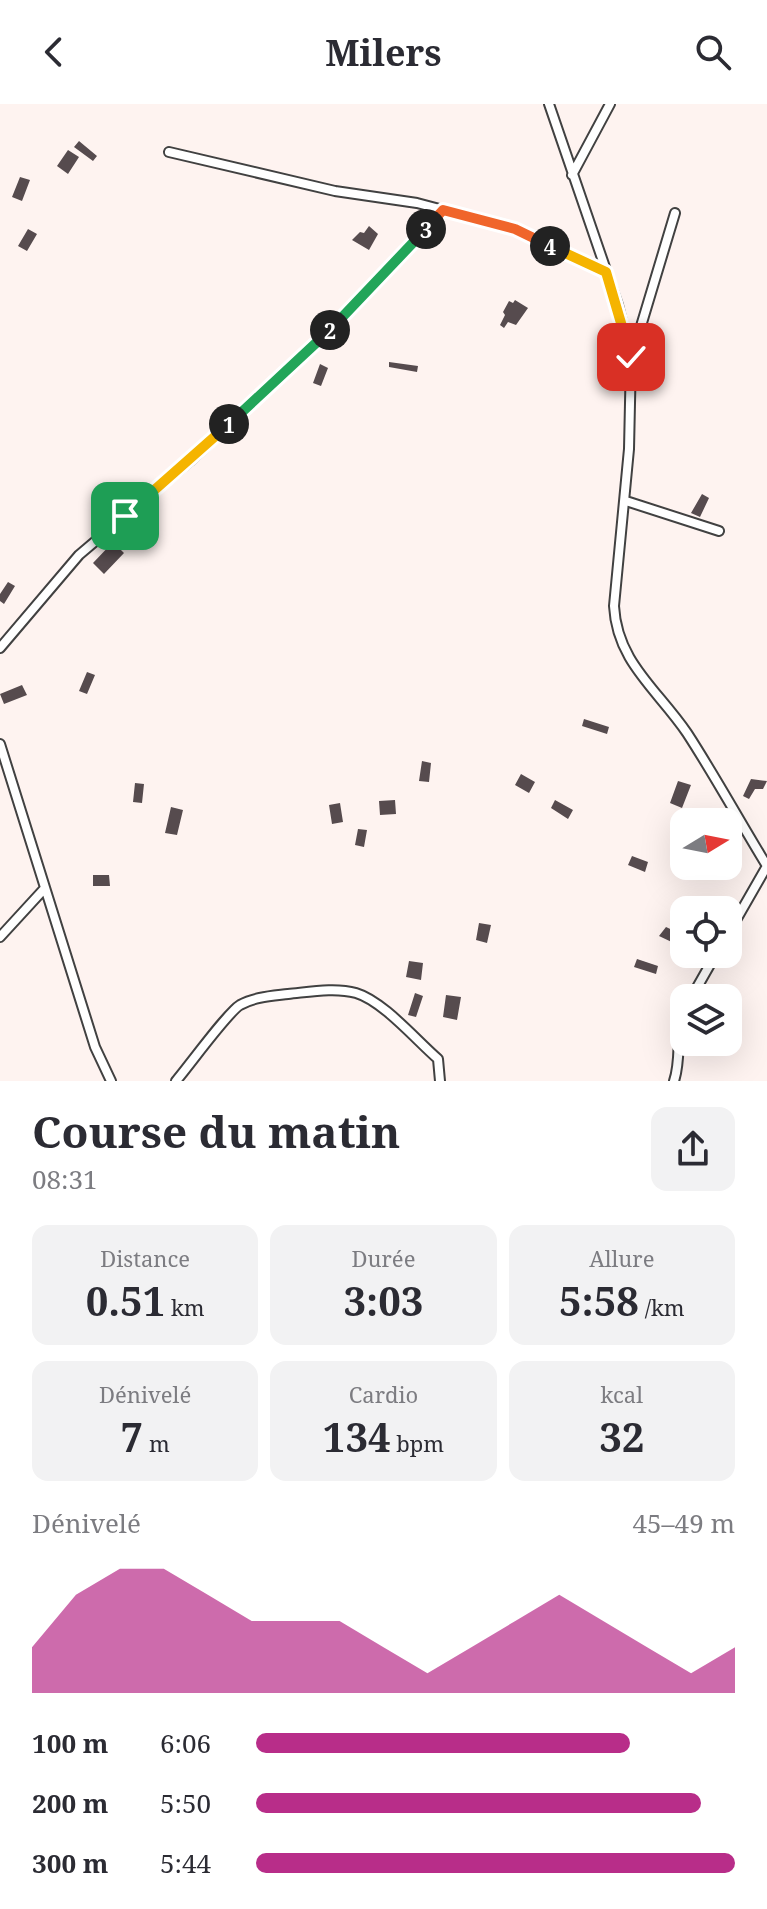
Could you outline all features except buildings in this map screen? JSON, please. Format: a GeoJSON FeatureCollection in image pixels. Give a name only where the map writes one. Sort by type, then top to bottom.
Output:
{"type":"FeatureCollection","features":[{"type":"Feature","properties":{"kind":"street"},"geometry":{"type":"LineString","coordinates":[[549,104],[606,272],[631,357],[632,399],[626,501],[614,606],[615,624],[621,647],[685,731],[767,866],[742,910]]}},
{"type":"Feature","properties":{"kind":"street"},"geometry":{"type":"LineString","coordinates":[[572,175],[610,104]]}},
{"type":"Feature","properties":{"kind":"street"},"geometry":{"type":"LineString","coordinates":[[169,152],[335,191],[417,203],[515,229],[606,272]]}},
{"type":"Feature","properties":{"kind":"street"},"geometry":{"type":"LineString","coordinates":[[0,648],[79,555],[190,461],[320,341],[443,210]]}},
{"type":"Feature","properties":{"kind":"street"},"geometry":{"type":"LineString","coordinates":[[631,357],[675,213]]}},
{"type":"Feature","properties":{"kind":"street"},"geometry":{"type":"LineString","coordinates":[[626,501],[719,531]]}},
{"type":"Feature","properties":{"kind":"street"},"geometry":{"type":"LineString","coordinates":[[0,744],[3,765],[95,1047],[111,1081]]}},
{"type":"Feature","properties":{"kind":"street"},"geometry":{"type":"LineString","coordinates":[[0,937],[45,888]]}},
{"type":"Feature","properties":{"kind":"street"},"geometry":{"type":"LineString","coordinates":[[176,1081],[238,1006],[258,998],[339,991],[356,993],[371,1000],[438,1059],[440,1081]]}},
{"type":"Feature","properties":{"kind":"street"},"geometry":{"type":"LineString","coordinates":[[674,1081],[678,1056]]}},
{"type":"Feature","properties":{"kind":"route"},"geometry":{"type":"LineString","coordinates":[[125,516],[190,461],[320,341],[443,210],[515,229],[606,272],[631,357]]}}]}
